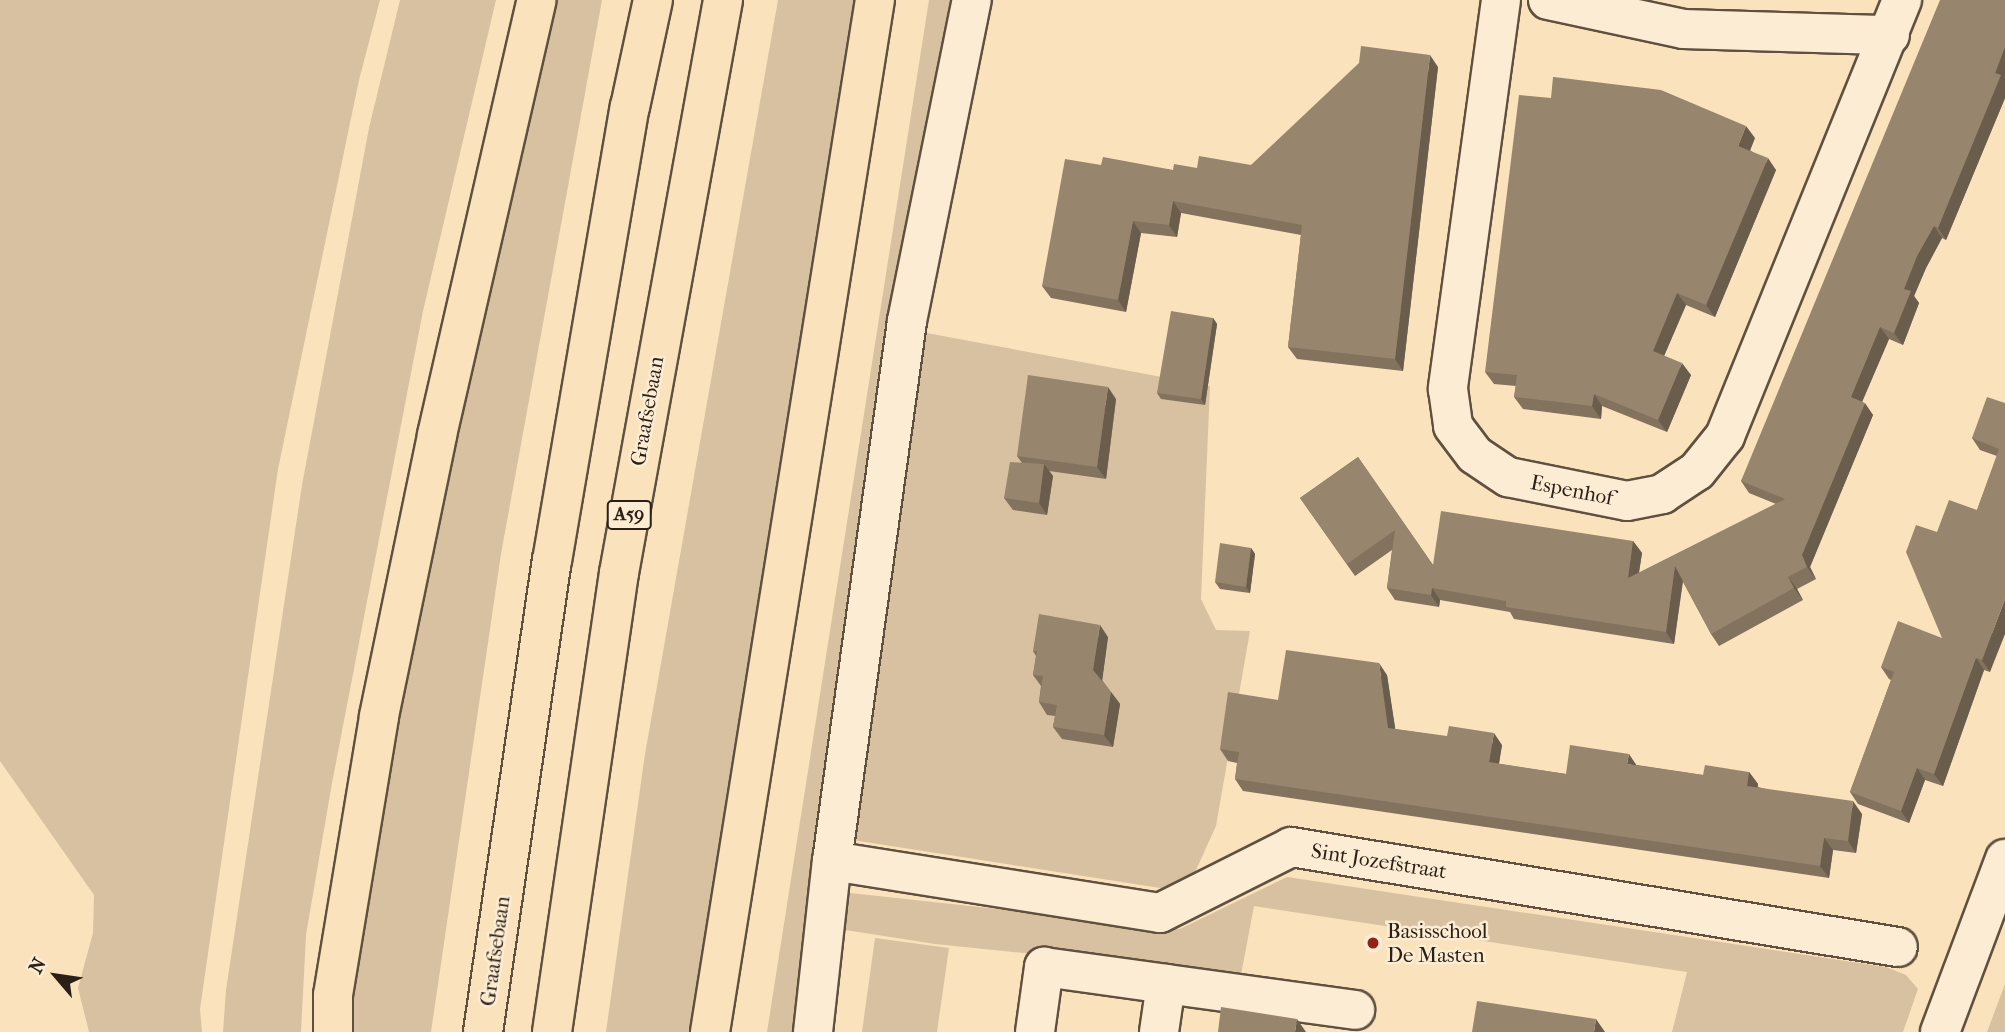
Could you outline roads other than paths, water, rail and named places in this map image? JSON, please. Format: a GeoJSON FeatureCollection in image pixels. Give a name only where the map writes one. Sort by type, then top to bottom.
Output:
{"type":"FeatureCollection","features":[{"type":"Feature","properties":{"kind":"highway"},"geometry":{"type":"LineString","coordinates":[[333,1032],[333,995],[379,716],[437,435],[537,0]]}},
{"type":"Feature","properties":{"kind":"highway","name":"Graafsebaan"},"geometry":{"type":"LineString","coordinates":[[483,1032],[552,561],[630,107],[653,0]]}},
{"type":"Feature","properties":{"kind":"highway","name":"Graafsebaan"},"geometry":{"type":"LineString","coordinates":[[552,1032],[619,573],[723,0]]}},
{"type":"Feature","properties":{"kind":"highway"},"geometry":{"type":"LineString","coordinates":[[710,1032],[876,0]]}},
{"type":"Feature","properties":{"kind":"street"},"geometry":{"type":"LineString","coordinates":[[813,1032],[832,861],[907,321],[972,0]]}},
{"type":"Feature","properties":{"kind":"street","name":"Espenhof"},"geometry":{"type":"LineString","coordinates":[[1501,0],[1448,389],[1453,426],[1475,455],[1508,477],[1627,501],[1662,494],[1697,471],[1725,436],[1896,17],[1683,29],[1548,0]]}},
{"type":"Feature","properties":{"kind":"street","name":"Sint Jozefstraat"},"geometry":{"type":"LineString","coordinates":[[832,861],[1160,913],[1291,847],[1898,947]]}},
{"type":"Feature","properties":{"kind":"street"},"geometry":{"type":"LineString","coordinates":[[1940,1032],[2005,859]]}},
{"type":"Feature","properties":{"kind":"street"},"geometry":{"type":"LineString","coordinates":[[1035,1032],[1044,967],[1355,1010]]}},
{"type":"Feature","properties":{"kind":"street"},"geometry":{"type":"LineString","coordinates":[[1159,1032],[1166,984]]}},
{"type":"Feature","properties":{"kind":"place","name":"Basisschool De Masten"},"geometry":{"type":"Point","coordinates":[1373,943]}}]}
